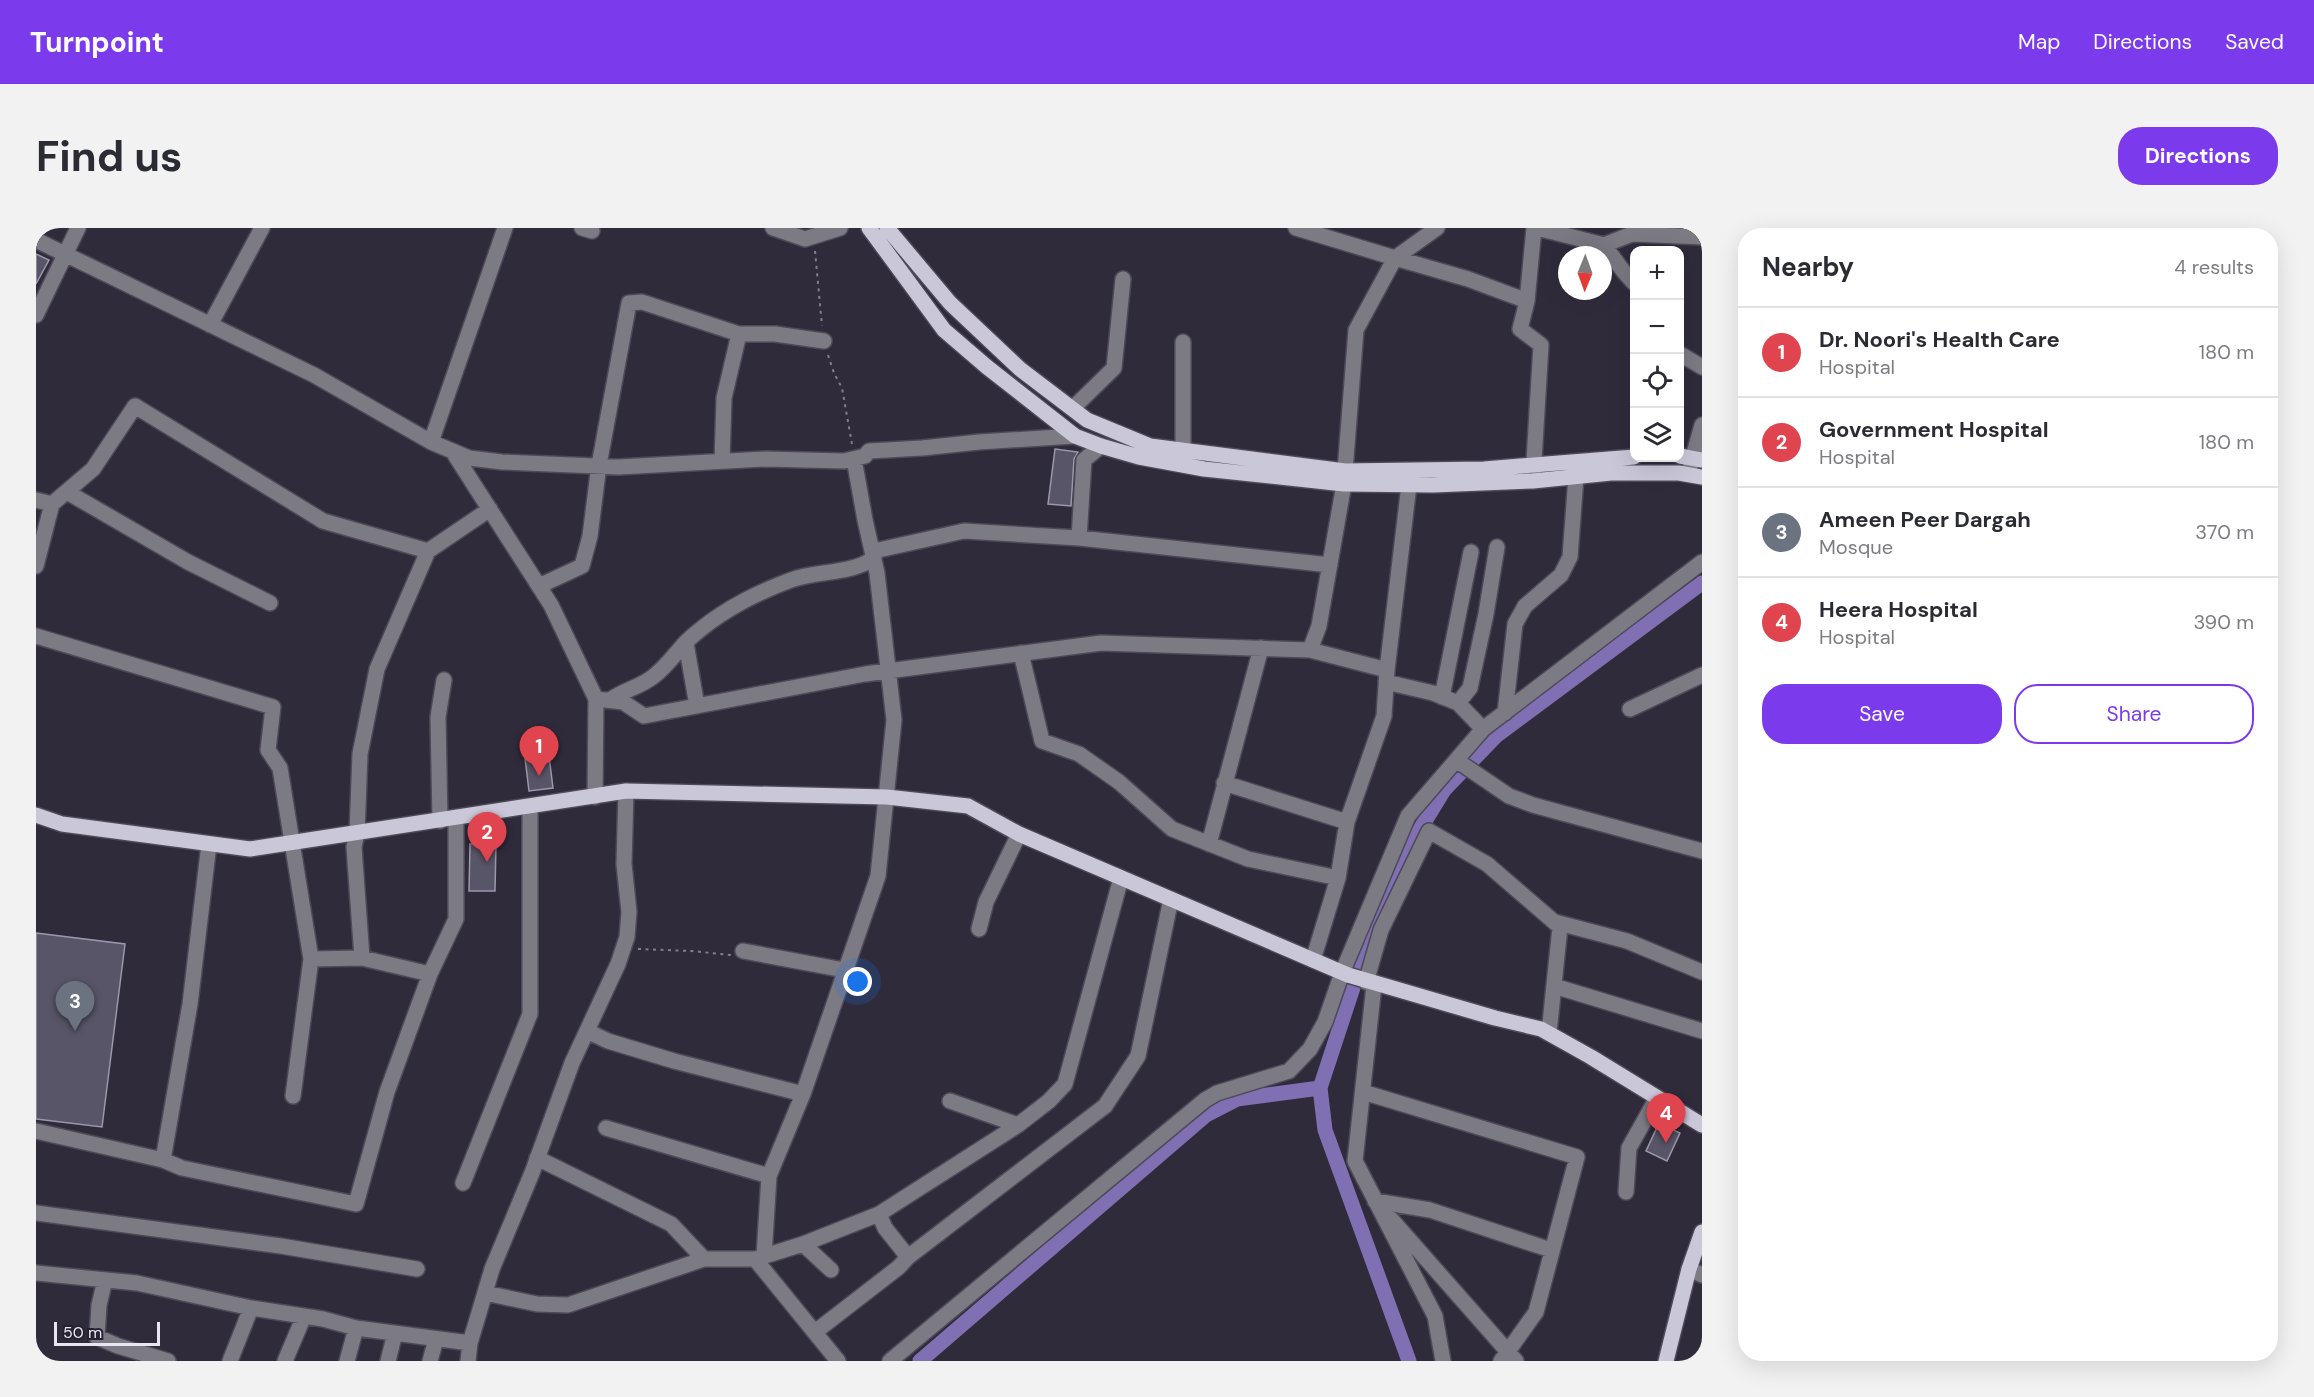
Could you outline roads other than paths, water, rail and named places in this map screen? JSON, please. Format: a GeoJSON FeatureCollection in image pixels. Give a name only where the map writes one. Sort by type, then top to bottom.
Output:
{"type":"FeatureCollection","features":[{"type":"Feature","properties":{"kind":"main road"},"geometry":{"type":"LineString","coordinates":[[869,228],[944,330],[1075,436],[1101,446],[1139,457],[1204,469],[1344,478],[1408,485],[1533,481],[1611,473],[1695,475]]}},
{"type":"Feature","properties":{"kind":"main road"},"geometry":{"type":"LineString","coordinates":[[887,228],[950,303],[1020,369],[1087,420],[1150,447],[1344,478],[1630,457]]}},
{"type":"Feature","properties":{"kind":"main road"},"geometry":{"type":"LineString","coordinates":[[36,815],[62,824],[250,849],[595,797],[626,790],[887,797],[968,806],[1019,834],[1368,983],[1541,1029],[1702,1125]]}},
{"type":"Feature","properties":{"kind":"main road"},"geometry":{"type":"LineString","coordinates":[[1666,1361],[1696,1272],[1702,1232]]}},
{"type":"Feature","properties":{"kind":"street"},"geometry":{"type":"LineString","coordinates":[[36,315],[78,228]]}},
{"type":"Feature","properties":{"kind":"street"},"geometry":{"type":"LineString","coordinates":[[210,325],[262,228]]}},
{"type":"Feature","properties":{"kind":"street"},"geometry":{"type":"LineString","coordinates":[[431,442],[505,228]]}},
{"type":"Feature","properties":{"kind":"street"},"geometry":{"type":"LineString","coordinates":[[773,228],[805,240],[840,228]]}},
{"type":"Feature","properties":{"kind":"street"},"geometry":{"type":"LineString","coordinates":[[1310,650],[1319,626],[1344,478],[1356,330],[1395,258],[1437,228]]}},
{"type":"Feature","properties":{"kind":"street"},"geometry":{"type":"LineString","coordinates":[[1533,481],[1541,345],[1520,329],[1527,301],[1535,228],[1604,245],[1632,234],[1702,237]]}},
{"type":"Feature","properties":{"kind":"street"},"geometry":{"type":"LineString","coordinates":[[1302,229],[1468,279],[1527,301]]}},
{"type":"Feature","properties":{"kind":"street"},"geometry":{"type":"LineString","coordinates":[[36,240],[314,375],[431,442],[470,458],[502,462],[619,467],[766,459],[844,461],[866,456],[868,451],[876,450],[1075,436]]}},
{"type":"Feature","properties":{"kind":"street"},"geometry":{"type":"LineString","coordinates":[[1604,245],[1630,278]]}},
{"type":"Feature","properties":{"kind":"street"},"geometry":{"type":"LineString","coordinates":[[1073,408],[1114,368],[1123,279]]}},
{"type":"Feature","properties":{"kind":"street"},"geometry":{"type":"LineString","coordinates":[[539,586],[582,566],[590,536],[599,465],[629,303],[642,302],[739,334],[775,334],[824,341]]}},
{"type":"Feature","properties":{"kind":"street"},"geometry":{"type":"LineString","coordinates":[[722,461],[724,398],[739,334]]}},
{"type":"Feature","properties":{"kind":"street"},"geometry":{"type":"LineString","coordinates":[[1183,342],[1183,452]]}},
{"type":"Feature","properties":{"kind":"street"},"geometry":{"type":"LineString","coordinates":[[1684,356],[1702,367]]}},
{"type":"Feature","properties":{"kind":"street"},"geometry":{"type":"LineString","coordinates":[[36,566],[52,504],[93,469],[135,406],[322,521],[428,551]]}},
{"type":"Feature","properties":{"kind":"street"},"geometry":{"type":"LineString","coordinates":[[1695,475],[1692,458],[1702,425]]}},
{"type":"Feature","properties":{"kind":"street"},"geometry":{"type":"LineString","coordinates":[[1079,538],[1084,460],[1101,446]]}},
{"type":"Feature","properties":{"kind":"street"},"geometry":{"type":"LineString","coordinates":[[453,452],[551,605],[603,699],[595,797]]}},
{"type":"Feature","properties":{"kind":"street"},"geometry":{"type":"LineString","coordinates":[[838,1361],[759,1257],[769,1176],[803,1094],[878,876],[894,720],[874,558],[854,459]]}},
{"type":"Feature","properties":{"kind":"street"},"geometry":{"type":"LineString","coordinates":[[1505,713],[1515,624],[1525,606],[1561,575],[1570,557],[1576,477]]}},
{"type":"Feature","properties":{"kind":"street"},"geometry":{"type":"LineString","coordinates":[[1313,960],[1338,878],[1347,822],[1384,716],[1386,676],[1408,485]]}},
{"type":"Feature","properties":{"kind":"street"},"geometry":{"type":"LineString","coordinates":[[67,492],[188,562],[270,603]]}},
{"type":"Feature","properties":{"kind":"street"},"geometry":{"type":"LineString","coordinates":[[36,500],[52,504]]}},
{"type":"Feature","properties":{"kind":"street"},"geometry":{"type":"LineString","coordinates":[[362,958],[354,847],[357,833],[360,754],[377,669],[428,551],[490,509]]}},
{"type":"Feature","properties":{"kind":"street"},"geometry":{"type":"LineString","coordinates":[[874,558],[874,551],[964,531],[1079,538],[1330,565]]}},
{"type":"Feature","properties":{"kind":"street"},"geometry":{"type":"LineString","coordinates":[[1458,703],[1470,688],[1497,547]]}},
{"type":"Feature","properties":{"kind":"street"},"geometry":{"type":"LineString","coordinates":[[1442,697],[1471,552]]}},
{"type":"Feature","properties":{"kind":"street"},"geometry":{"type":"LineString","coordinates":[[603,699],[652,678],[686,643],[719,615],[793,579],[862,566],[874,558]]}},
{"type":"Feature","properties":{"kind":"street"},"geometry":{"type":"LineString","coordinates":[[890,1361],[1205,1100],[1217,1093],[1289,1071],[1300,1061],[1310,1049],[1325,1022],[1408,816],[1483,729],[1702,562]]}},
{"type":"Feature","properties":{"kind":"street"},"geometry":{"type":"LineString","coordinates":[[36,636],[273,707],[268,750],[280,768],[294,843],[311,959],[293,1096]]}},
{"type":"Feature","properties":{"kind":"street"},"geometry":{"type":"LineString","coordinates":[[686,643],[697,706]]}},
{"type":"Feature","properties":{"kind":"street"},"geometry":{"type":"LineString","coordinates":[[603,699],[623,702],[644,716],[889,671],[1101,643],[1261,648],[1310,650],[1386,676],[1458,703],[1483,729]]}},
{"type":"Feature","properties":{"kind":"street"},"geometry":{"type":"LineString","coordinates":[[1209,843],[1261,648]]}},
{"type":"Feature","properties":{"kind":"street"},"geometry":{"type":"LineString","coordinates":[[1021,653],[1042,741],[1079,754],[1119,782],[1172,829],[1248,859],[1338,878]]}},
{"type":"Feature","properties":{"kind":"street"},"geometry":{"type":"LineString","coordinates":[[1630,709],[1702,675]]}},
{"type":"Feature","properties":{"kind":"street"},"geometry":{"type":"LineString","coordinates":[[440,821],[438,717],[444,680]]}},
{"type":"Feature","properties":{"kind":"street"},"geometry":{"type":"LineString","coordinates":[[1456,760],[1509,796],[1533,805],[1702,850]]}},
{"type":"Feature","properties":{"kind":"street"},"geometry":{"type":"LineString","coordinates":[[1224,783],[1347,822]]}},
{"type":"Feature","properties":{"kind":"street"},"geometry":{"type":"LineString","coordinates":[[468,1361],[470,1343],[492,1269],[572,1063],[627,937],[629,912],[624,864],[626,790]]}},
{"type":"Feature","properties":{"kind":"street"},"geometry":{"type":"LineString","coordinates":[[463,1183],[530,1014],[530,807]]}},
{"type":"Feature","properties":{"kind":"street"},"geometry":{"type":"LineString","coordinates":[[36,1131],[163,1160],[182,1168],[356,1204],[387,1092],[430,974],[456,920],[456,818]]}},
{"type":"Feature","properties":{"kind":"street"},"geometry":{"type":"LineString","coordinates":[[1443,1361],[1435,1316],[1355,1161],[1363,1092],[1368,983],[1381,930],[1429,831],[1487,864],[1560,927],[1549,1033]]}},
{"type":"Feature","properties":{"kind":"street"},"geometry":{"type":"LineString","coordinates":[[980,929],[986,902],[1019,834]]}},
{"type":"Feature","properties":{"kind":"street"},"geometry":{"type":"LineString","coordinates":[[163,1160],[190,1004],[209,844]]}},
{"type":"Feature","properties":{"kind":"street"},"geometry":{"type":"LineString","coordinates":[[485,1293],[537,1304],[568,1305],[704,1259],[759,1257],[803,1244],[879,1214],[1018,1125],[1049,1101],[1065,1084],[1121,878]]}},
{"type":"Feature","properties":{"kind":"street"},"geometry":{"type":"LineString","coordinates":[[815,1332],[899,1268],[908,1257],[1105,1107],[1138,1056],[1172,899]]}},
{"type":"Feature","properties":{"kind":"street"},"geometry":{"type":"LineString","coordinates":[[1555,922],[1628,941],[1702,972]]}},
{"type":"Feature","properties":{"kind":"street"},"geometry":{"type":"LineString","coordinates":[[738,953],[844,970]]}},
{"type":"Feature","properties":{"kind":"street"},"geometry":{"type":"LineString","coordinates":[[311,959],[362,958],[430,974]]}},
{"type":"Feature","properties":{"kind":"street"},"geometry":{"type":"LineString","coordinates":[[1554,986],[1702,1031]]}},
{"type":"Feature","properties":{"kind":"street"},"geometry":{"type":"LineString","coordinates":[[587,1031],[608,1041],[663,1058],[803,1094]]}},
{"type":"Feature","properties":{"kind":"street"},"geometry":{"type":"LineString","coordinates":[[1363,1092],[1577,1157],[1536,1312],[1508,1358],[1492,1333],[1375,1201]]}},
{"type":"Feature","properties":{"kind":"street"},"geometry":{"type":"LineString","coordinates":[[1626,1192],[1629,1148],[1657,1098]]}},
{"type":"Feature","properties":{"kind":"street"},"geometry":{"type":"LineString","coordinates":[[950,1101],[1018,1125]]}},
{"type":"Feature","properties":{"kind":"street"},"geometry":{"type":"LineString","coordinates":[[606,1128],[769,1176]]}},
{"type":"Feature","properties":{"kind":"street"},"geometry":{"type":"LineString","coordinates":[[537,1158],[671,1224],[704,1259]]}},
{"type":"Feature","properties":{"kind":"street"},"geometry":{"type":"LineString","coordinates":[[1375,1201],[1430,1210],[1551,1250]]}},
{"type":"Feature","properties":{"kind":"street"},"geometry":{"type":"LineString","coordinates":[[36,1213],[281,1246],[417,1269]]}},
{"type":"Feature","properties":{"kind":"street"},"geometry":{"type":"LineString","coordinates":[[879,1214],[885,1228],[908,1257]]}},
{"type":"Feature","properties":{"kind":"street"},"geometry":{"type":"LineString","coordinates":[[803,1244],[831,1270]]}},
{"type":"Feature","properties":{"kind":"street"},"geometry":{"type":"LineString","coordinates":[[36,1273],[148,1285],[356,1328],[470,1343]]}},
{"type":"Feature","properties":{"kind":"street"},"geometry":{"type":"LineString","coordinates":[[105,1280],[99,1305],[98,1337],[118,1346],[168,1361]]}},
{"type":"Feature","properties":{"kind":"street"},"geometry":{"type":"LineString","coordinates":[[230,1361],[251,1308]]}},
{"type":"Feature","properties":{"kind":"street"},"geometry":{"type":"LineString","coordinates":[[285,1361],[304,1316]]}},
{"type":"Feature","properties":{"kind":"street"},"geometry":{"type":"LineString","coordinates":[[347,1361],[356,1328]]}},
{"type":"Feature","properties":{"kind":"street"},"geometry":{"type":"LineString","coordinates":[[388,1361],[395,1333]]}},
{"type":"Feature","properties":{"kind":"street"},"geometry":{"type":"LineString","coordinates":[[1492,1333],[1493,1361]]}},
{"type":"Feature","properties":{"kind":"street"},"geometry":{"type":"LineString","coordinates":[[430,1361],[436,1339]]}},
{"type":"Feature","properties":{"kind":"waterway"},"geometry":{"type":"LineString","coordinates":[[1409,1361],[1325,1130],[1320,1088],[1370,936],[1397,867],[1444,790],[1496,736],[1702,583]]}},
{"type":"Feature","properties":{"kind":"waterway"},"geometry":{"type":"LineString","coordinates":[[920,1361],[1206,1115],[1237,1099],[1320,1088]]}},
{"type":"Feature","properties":{"kind":"place","name":"Dr. Noori's Health Care"},"geometry":{"type":"Point","coordinates":[539,776]}},
{"type":"Feature","properties":{"kind":"place","name":"Government Hospital"},"geometry":{"type":"Point","coordinates":[487,862]}},
{"type":"Feature","properties":{"kind":"place","name":"Ameen Peer Dargah"},"geometry":{"type":"Point","coordinates":[75,1031]}},
{"type":"Feature","properties":{"kind":"place","name":"Heera Hospital"},"geometry":{"type":"Point","coordinates":[1666,1143]}}]}
